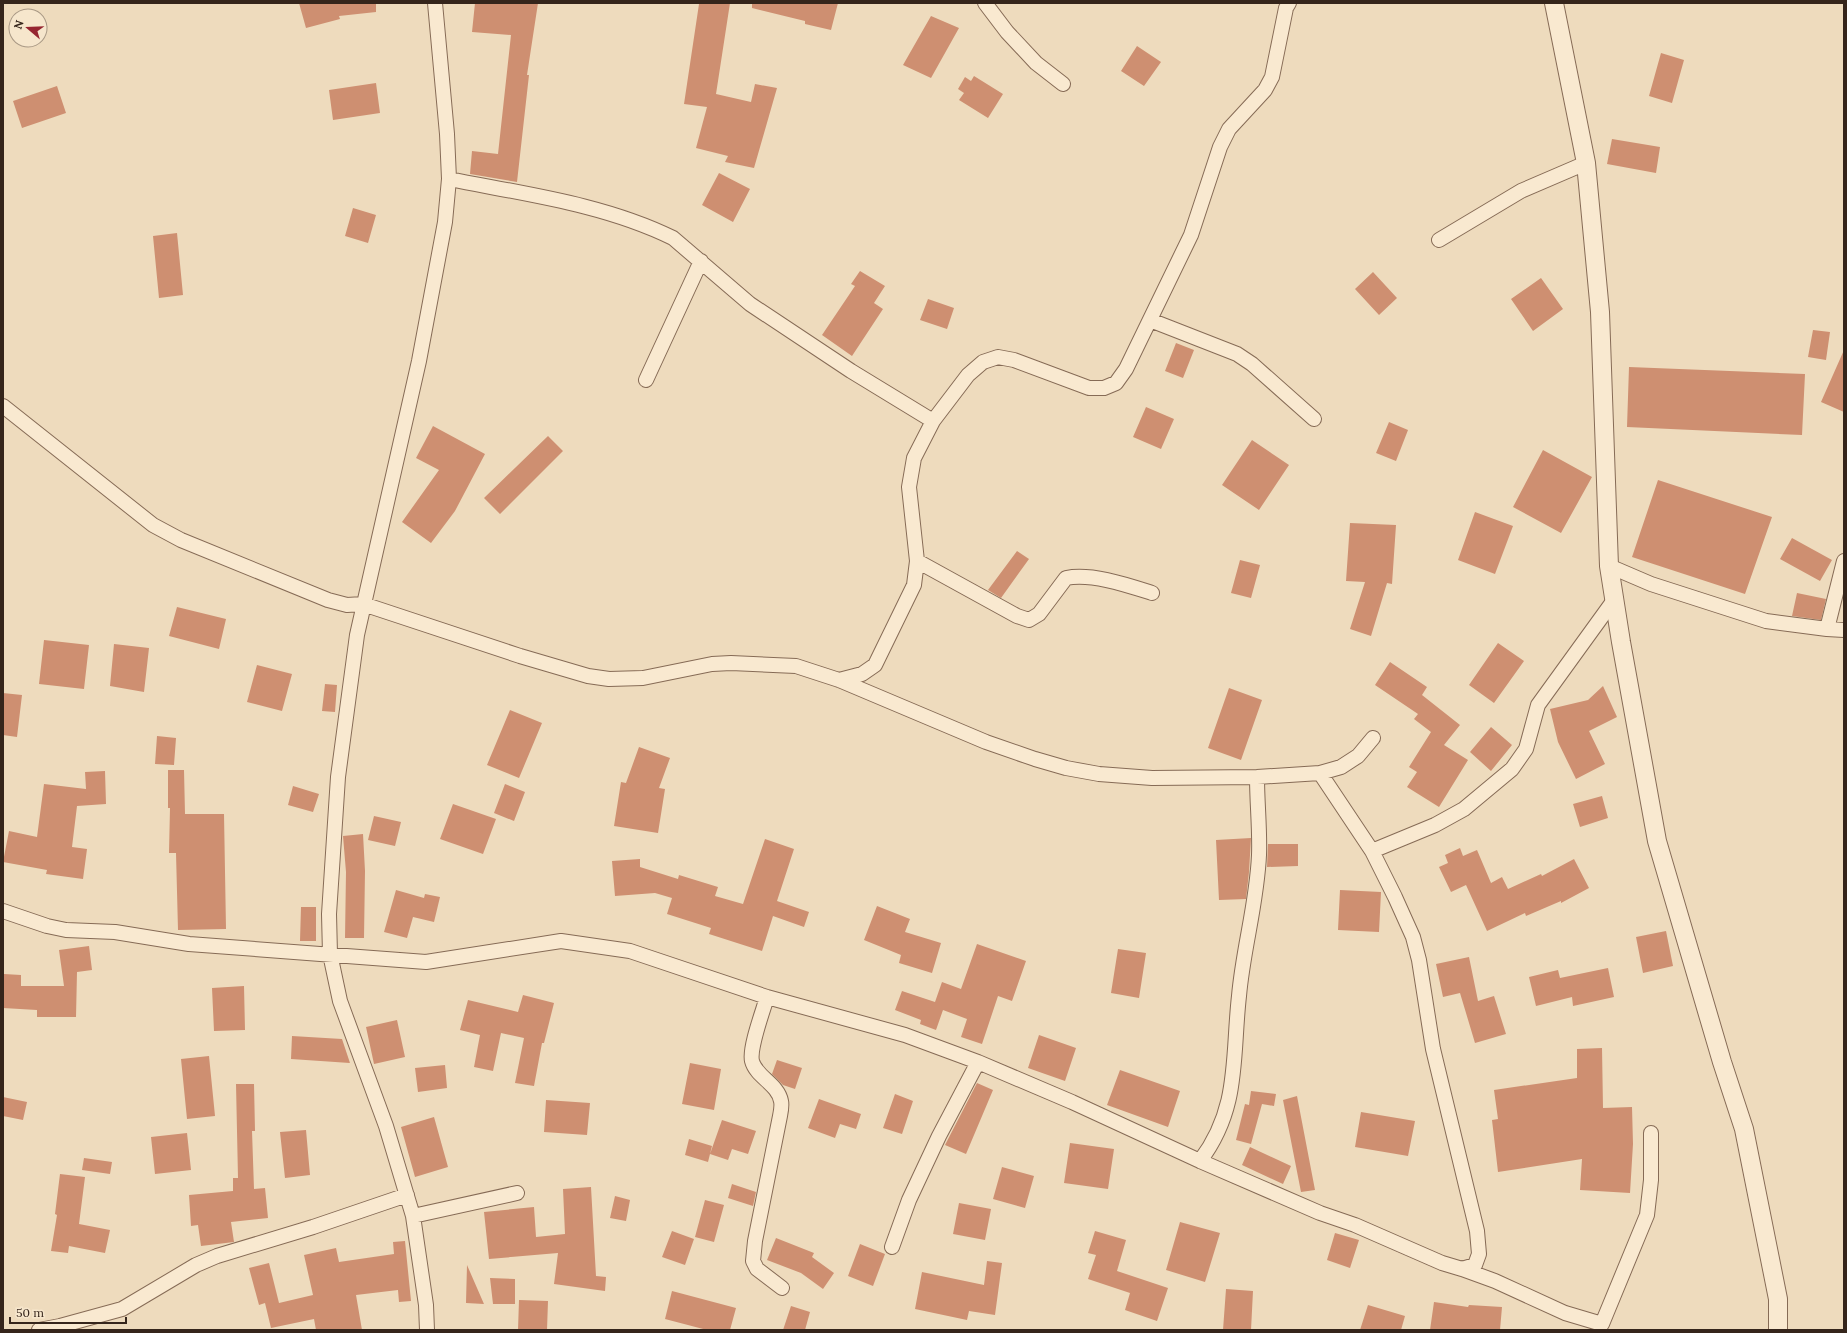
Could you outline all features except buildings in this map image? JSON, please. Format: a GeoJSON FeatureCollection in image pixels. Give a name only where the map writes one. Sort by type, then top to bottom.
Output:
{"type":"FeatureCollection","features":[{"type":"Feature","properties":{"kind":"street"},"geometry":{"type":"LineString","coordinates":[[427,1330],[426,1305],[413,1216],[386,1126],[340,1001],[330,954],[329,914],[338,776],[357,635],[419,361],[445,222],[449,179],[447,134],[435,3]]}},
{"type":"Feature","properties":{"kind":"street"},"geometry":{"type":"LineString","coordinates":[[985,3],[1007,32],[1036,63],[1063,84]]}},
{"type":"Feature","properties":{"kind":"street"},"geometry":{"type":"LineString","coordinates":[[1554,3],[1586,163],[1600,312],[1609,566],[1614,600],[1657,841],[1720,1054],[1744,1129],[1778,1299],[1778,1330]]}},
{"type":"Feature","properties":{"kind":"street"},"geometry":{"type":"LineString","coordinates":[[840,680],[862,674],[875,665],[914,585],[917,561],[909,487],[914,458],[933,422],[968,375],[983,362],[998,357],[1014,360],[1089,388],[1104,388],[1116,383],[1126,369],[1191,234],[1223,141],[1229,129],[1265,90],[1272,77],[1286,4]]}},
{"type":"Feature","properties":{"kind":"street"},"geometry":{"type":"LineString","coordinates":[[1439,240],[1520,191],[1586,163]]}},
{"type":"Feature","properties":{"kind":"street"},"geometry":{"type":"LineString","coordinates":[[449,179],[561,201],[617,216],[658,230],[673,238],[750,304],[933,422]]}},
{"type":"Feature","properties":{"kind":"street"},"geometry":{"type":"LineString","coordinates":[[646,380],[701,261]]}},
{"type":"Feature","properties":{"kind":"street"},"geometry":{"type":"LineString","coordinates":[[1150,320],[1237,354],[1252,364],[1314,419]]}},
{"type":"Feature","properties":{"kind":"street"},"geometry":{"type":"LineString","coordinates":[[3,406],[160,529],[181,540],[328,600],[347,605],[363,604],[520,656],[588,676],[608,679],[642,678],[697,667],[731,663],[796,666],[840,680],[986,742],[1066,768],[1099,774],[1152,778],[1257,777],[1320,773],[1341,767],[1358,756],[1373,738]]}},
{"type":"Feature","properties":{"kind":"street"},"geometry":{"type":"LineString","coordinates":[[1827,629],[1844,560]]}},
{"type":"Feature","properties":{"kind":"street"},"geometry":{"type":"LineString","coordinates":[[917,561],[1017,616],[1029,620],[1039,614],[1066,578],[1076,576],[1118,583],[1152,592]]}},
{"type":"Feature","properties":{"kind":"street"},"geometry":{"type":"LineString","coordinates":[[1609,566],[1651,584],[1766,621],[1844,630]]}},
{"type":"Feature","properties":{"kind":"street"},"geometry":{"type":"LineString","coordinates":[[1372,851],[1435,825],[1464,809],[1512,769],[1526,749],[1538,705],[1614,600]]}},
{"type":"Feature","properties":{"kind":"street"},"geometry":{"type":"LineString","coordinates":[[1320,773],[1372,851],[1413,937],[1419,960],[1433,1049],[1477,1231],[1479,1254],[1477,1260],[1475,1265],[1462,1270]]}},
{"type":"Feature","properties":{"kind":"street"},"geometry":{"type":"LineString","coordinates":[[1200,1161],[1211,1146],[1221,1127],[1229,1101],[1235,1053],[1238,997],[1259,856],[1257,777]]}},
{"type":"Feature","properties":{"kind":"street"},"geometry":{"type":"LineString","coordinates":[[3,911],[46,926],[66,930],[115,932],[189,944],[426,962],[561,941],[630,951],[767,997],[905,1035],[978,1062],[1072,1102],[1200,1161],[1320,1213],[1355,1225],[1442,1263],[1495,1281],[1565,1313],[1602,1324],[1647,1215],[1651,1180],[1651,1133]]}},
{"type":"Feature","properties":{"kind":"street"},"geometry":{"type":"LineString","coordinates":[[767,997],[752,1050],[752,1061],[760,1073],[778,1092],[782,1101],[755,1241],[753,1260],[757,1269],[782,1288]]}},
{"type":"Feature","properties":{"kind":"street"},"geometry":{"type":"LineString","coordinates":[[892,1247],[909,1200],[939,1136],[978,1062]]}},
{"type":"Feature","properties":{"kind":"street"},"geometry":{"type":"LineString","coordinates":[[413,1216],[517,1193]]}},
{"type":"Feature","properties":{"kind":"street"},"geometry":{"type":"LineString","coordinates":[[39,1330],[122,1309],[196,1265],[218,1256],[313,1227],[407,1195]]}}]}
